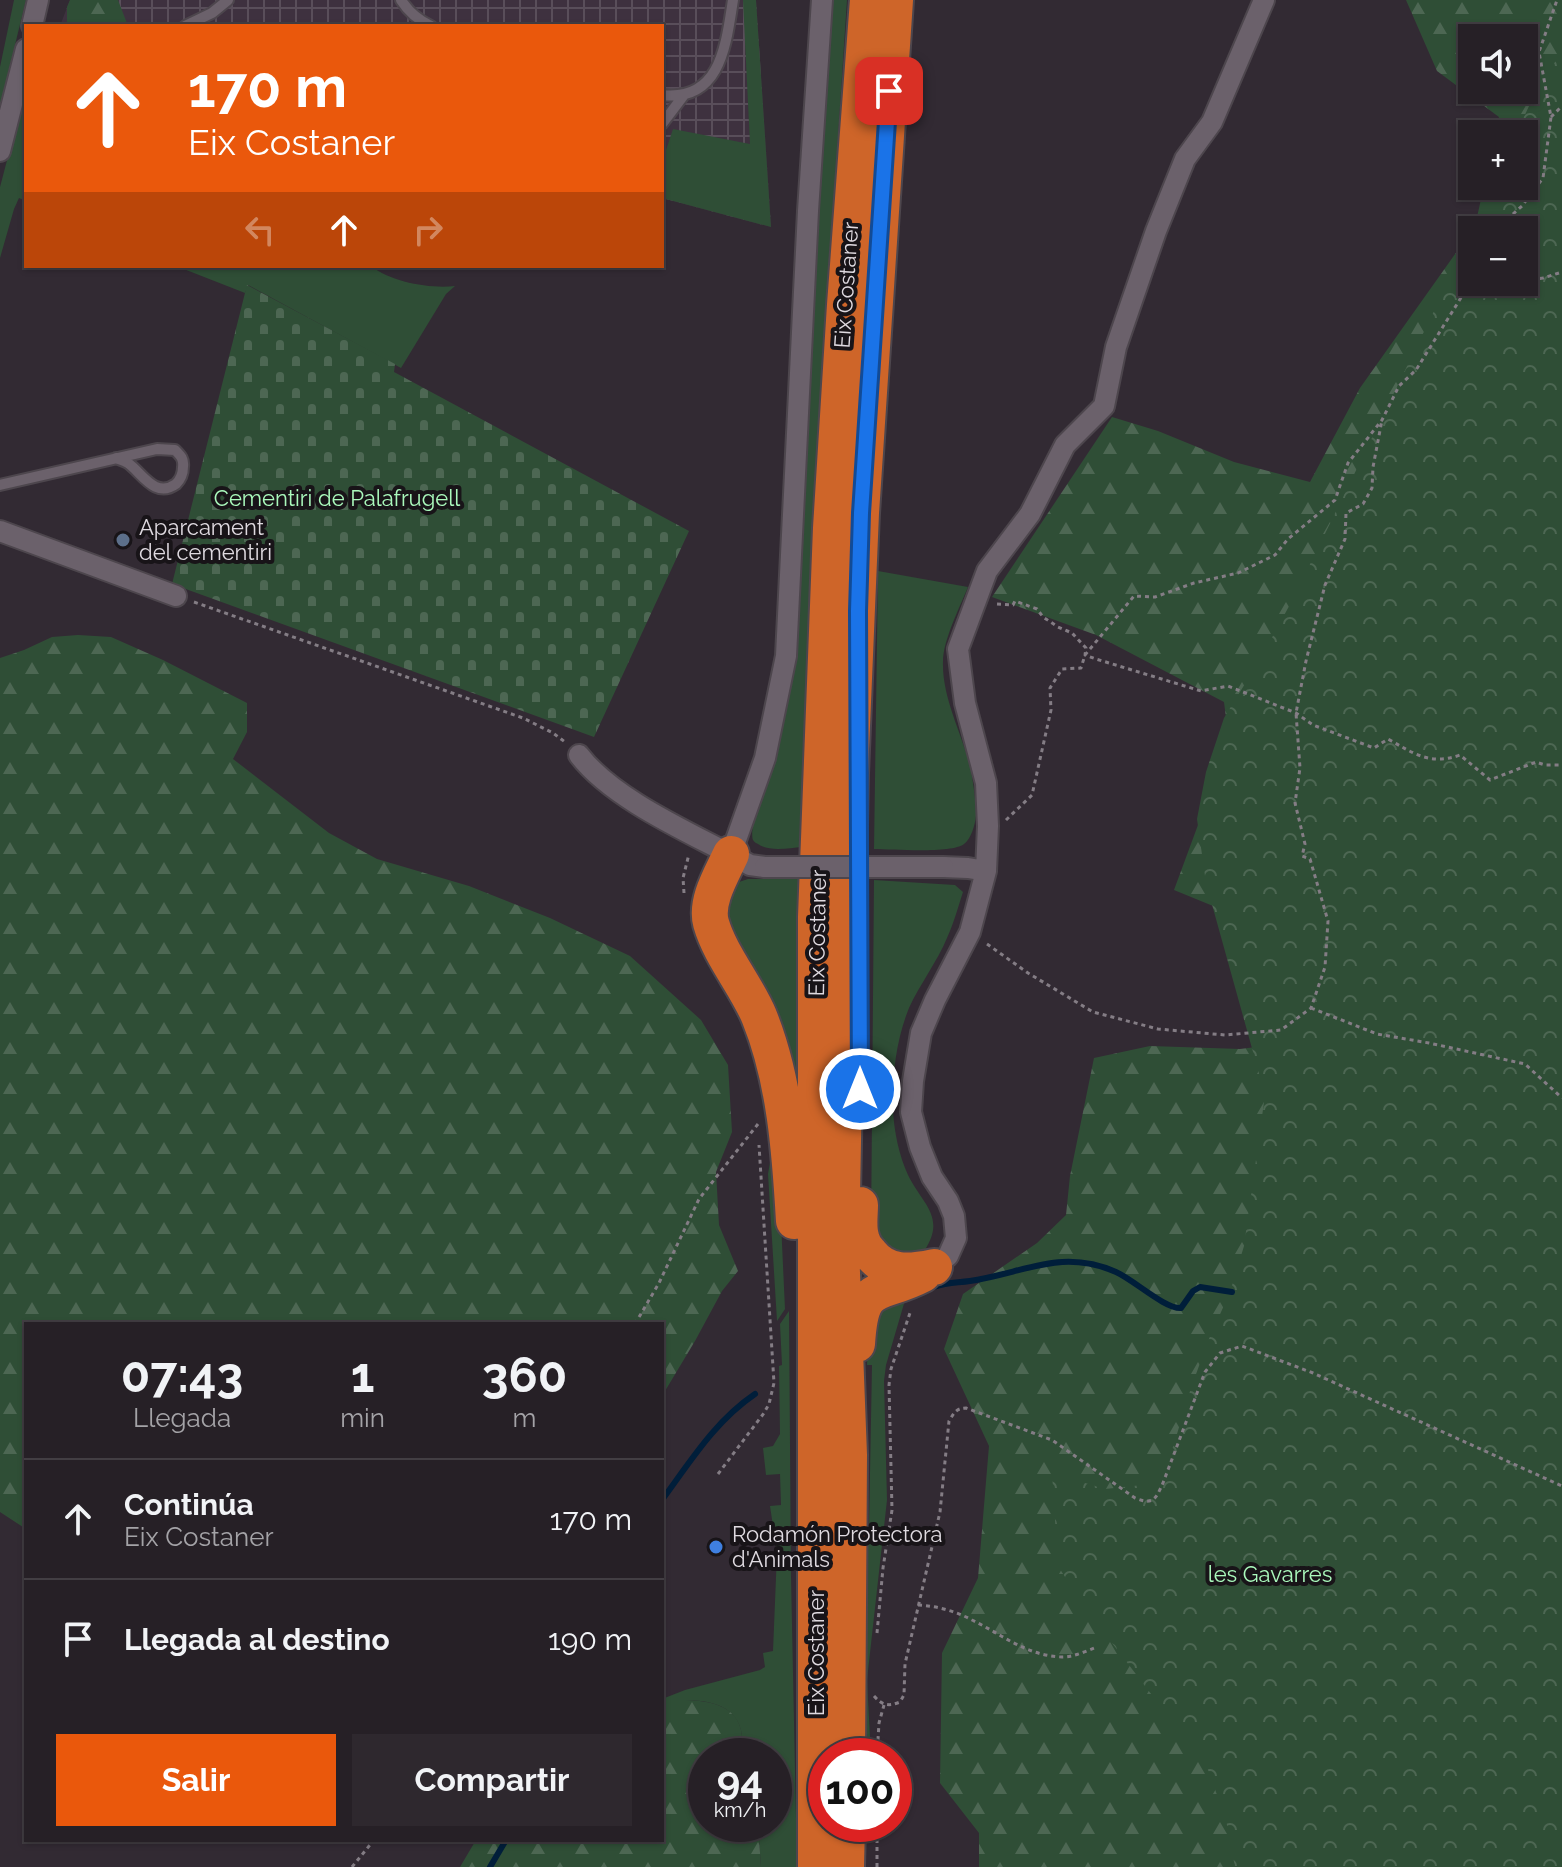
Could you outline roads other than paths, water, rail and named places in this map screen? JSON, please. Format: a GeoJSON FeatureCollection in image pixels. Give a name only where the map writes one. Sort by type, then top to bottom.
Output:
{"type":"FeatureCollection","features":[{"type":"Feature","properties":{"kind":"highway","name":"Eix Costaner"},"geometry":{"type":"LineString","coordinates":[[816,1867],[816,917],[833,496],[868,0]]}},
{"type":"Feature","properties":{"kind":"highway","name":"Eix Costaner"},"geometry":{"type":"LineString","coordinates":[[847,1738],[849,1455],[841,1247],[850,773],[861,513],[895,0]]}},
{"type":"Feature","properties":{"kind":"highway"},"geometry":{"type":"LineString","coordinates":[[858,611],[860,1236],[877,1261],[890,1269],[910,1271],[934,1267]]}},
{"type":"Feature","properties":{"kind":"highway"},"geometry":{"type":"LineString","coordinates":[[731,854],[716,888],[710,909],[711,923],[758,1014],[771,1051],[782,1103],[792,1183],[816,1544]]}},
{"type":"Feature","properties":{"kind":"highway"},"geometry":{"type":"LineString","coordinates":[[849,1455],[858,1322],[863,1306],[873,1293],[910,1281],[934,1267]]}},
{"type":"Feature","properties":{"kind":"highway"},"geometry":{"type":"LineString","coordinates":[[846,1867],[847,1842]]}},
{"type":"Feature","properties":{"kind":"street"},"geometry":{"type":"LineString","coordinates":[[32,24],[38,0]]}},
{"type":"Feature","properties":{"kind":"street"},"geometry":{"type":"LineString","coordinates":[[731,854],[765,758],[786,656],[822,0]]}},
{"type":"Feature","properties":{"kind":"street"},"geometry":{"type":"LineString","coordinates":[[934,1267],[948,1256],[956,1238],[954,1216],[932,1177],[920,1147],[911,1112],[913,1081],[921,1033],[970,932],[986,871],[988,826],[986,783],[965,703],[958,649],[987,571],[1030,514],[1065,445],[1104,406],[1116,347],[1156,231],[1185,159],[1212,122],[1264,0]]}},
{"type":"Feature","properties":{"kind":"street"},"geometry":{"type":"LineString","coordinates":[[0,151],[24,57]]}},
{"type":"Feature","properties":{"kind":"street"},"geometry":{"type":"LineString","coordinates":[[0,531],[176,596]]}},
{"type":"Feature","properties":{"kind":"street"},"geometry":{"type":"LineString","coordinates":[[579,755],[600,777],[641,806],[750,865],[943,867],[986,871]]}},
{"type":"Feature","properties":{"kind":"lane"},"geometry":{"type":"LineString","coordinates":[[189,24],[212,13],[228,0]]}},
{"type":"Feature","properties":{"kind":"lane"},"geometry":{"type":"LineString","coordinates":[[401,0],[408,10],[427,24]]}},
{"type":"Feature","properties":{"kind":"lane"},"geometry":{"type":"LineString","coordinates":[[664,95],[684,95],[703,87],[715,71],[728,30],[733,0]]}},
{"type":"Feature","properties":{"kind":"lane"},"geometry":{"type":"LineString","coordinates":[[664,121],[684,95]]}},
{"type":"Feature","properties":{"kind":"lane"},"geometry":{"type":"LineString","coordinates":[[0,485],[116,458],[167,449],[175,450],[180,455],[183,469],[178,482],[163,488],[145,481],[131,465],[116,458]]}},
{"type":"Feature","properties":{"kind":"waterway"},"geometry":{"type":"LineString","coordinates":[[934,1287],[1043,1264],[1078,1262],[1116,1272],[1174,1307],[1181,1308],[1193,1291],[1200,1287],[1232,1292]]}},
{"type":"Feature","properties":{"kind":"waterway"},"geometry":{"type":"LineString","coordinates":[[664,1497],[715,1429],[755,1394]]}},
{"type":"Feature","properties":{"kind":"waterway"},"geometry":{"type":"LineString","coordinates":[[490,1867],[505,1842]]}},
{"type":"Feature","properties":{"kind":"place","name":"Aparcament del cementiri"},"geometry":{"type":"Point","coordinates":[123,540]}},
{"type":"Feature","properties":{"kind":"place","name":"Rodamón Protectora d'Animals"},"geometry":{"type":"Point","coordinates":[716,1547]}},
{"type":"Feature","properties":{"kind":"park label","name":"Cementiri de Palafrugell"},"geometry":{"type":"Point","coordinates":[337,498]}},
{"type":"Feature","properties":{"kind":"park label","name":"les Gavarres"},"geometry":{"type":"Point","coordinates":[1270,1574]}}]}
